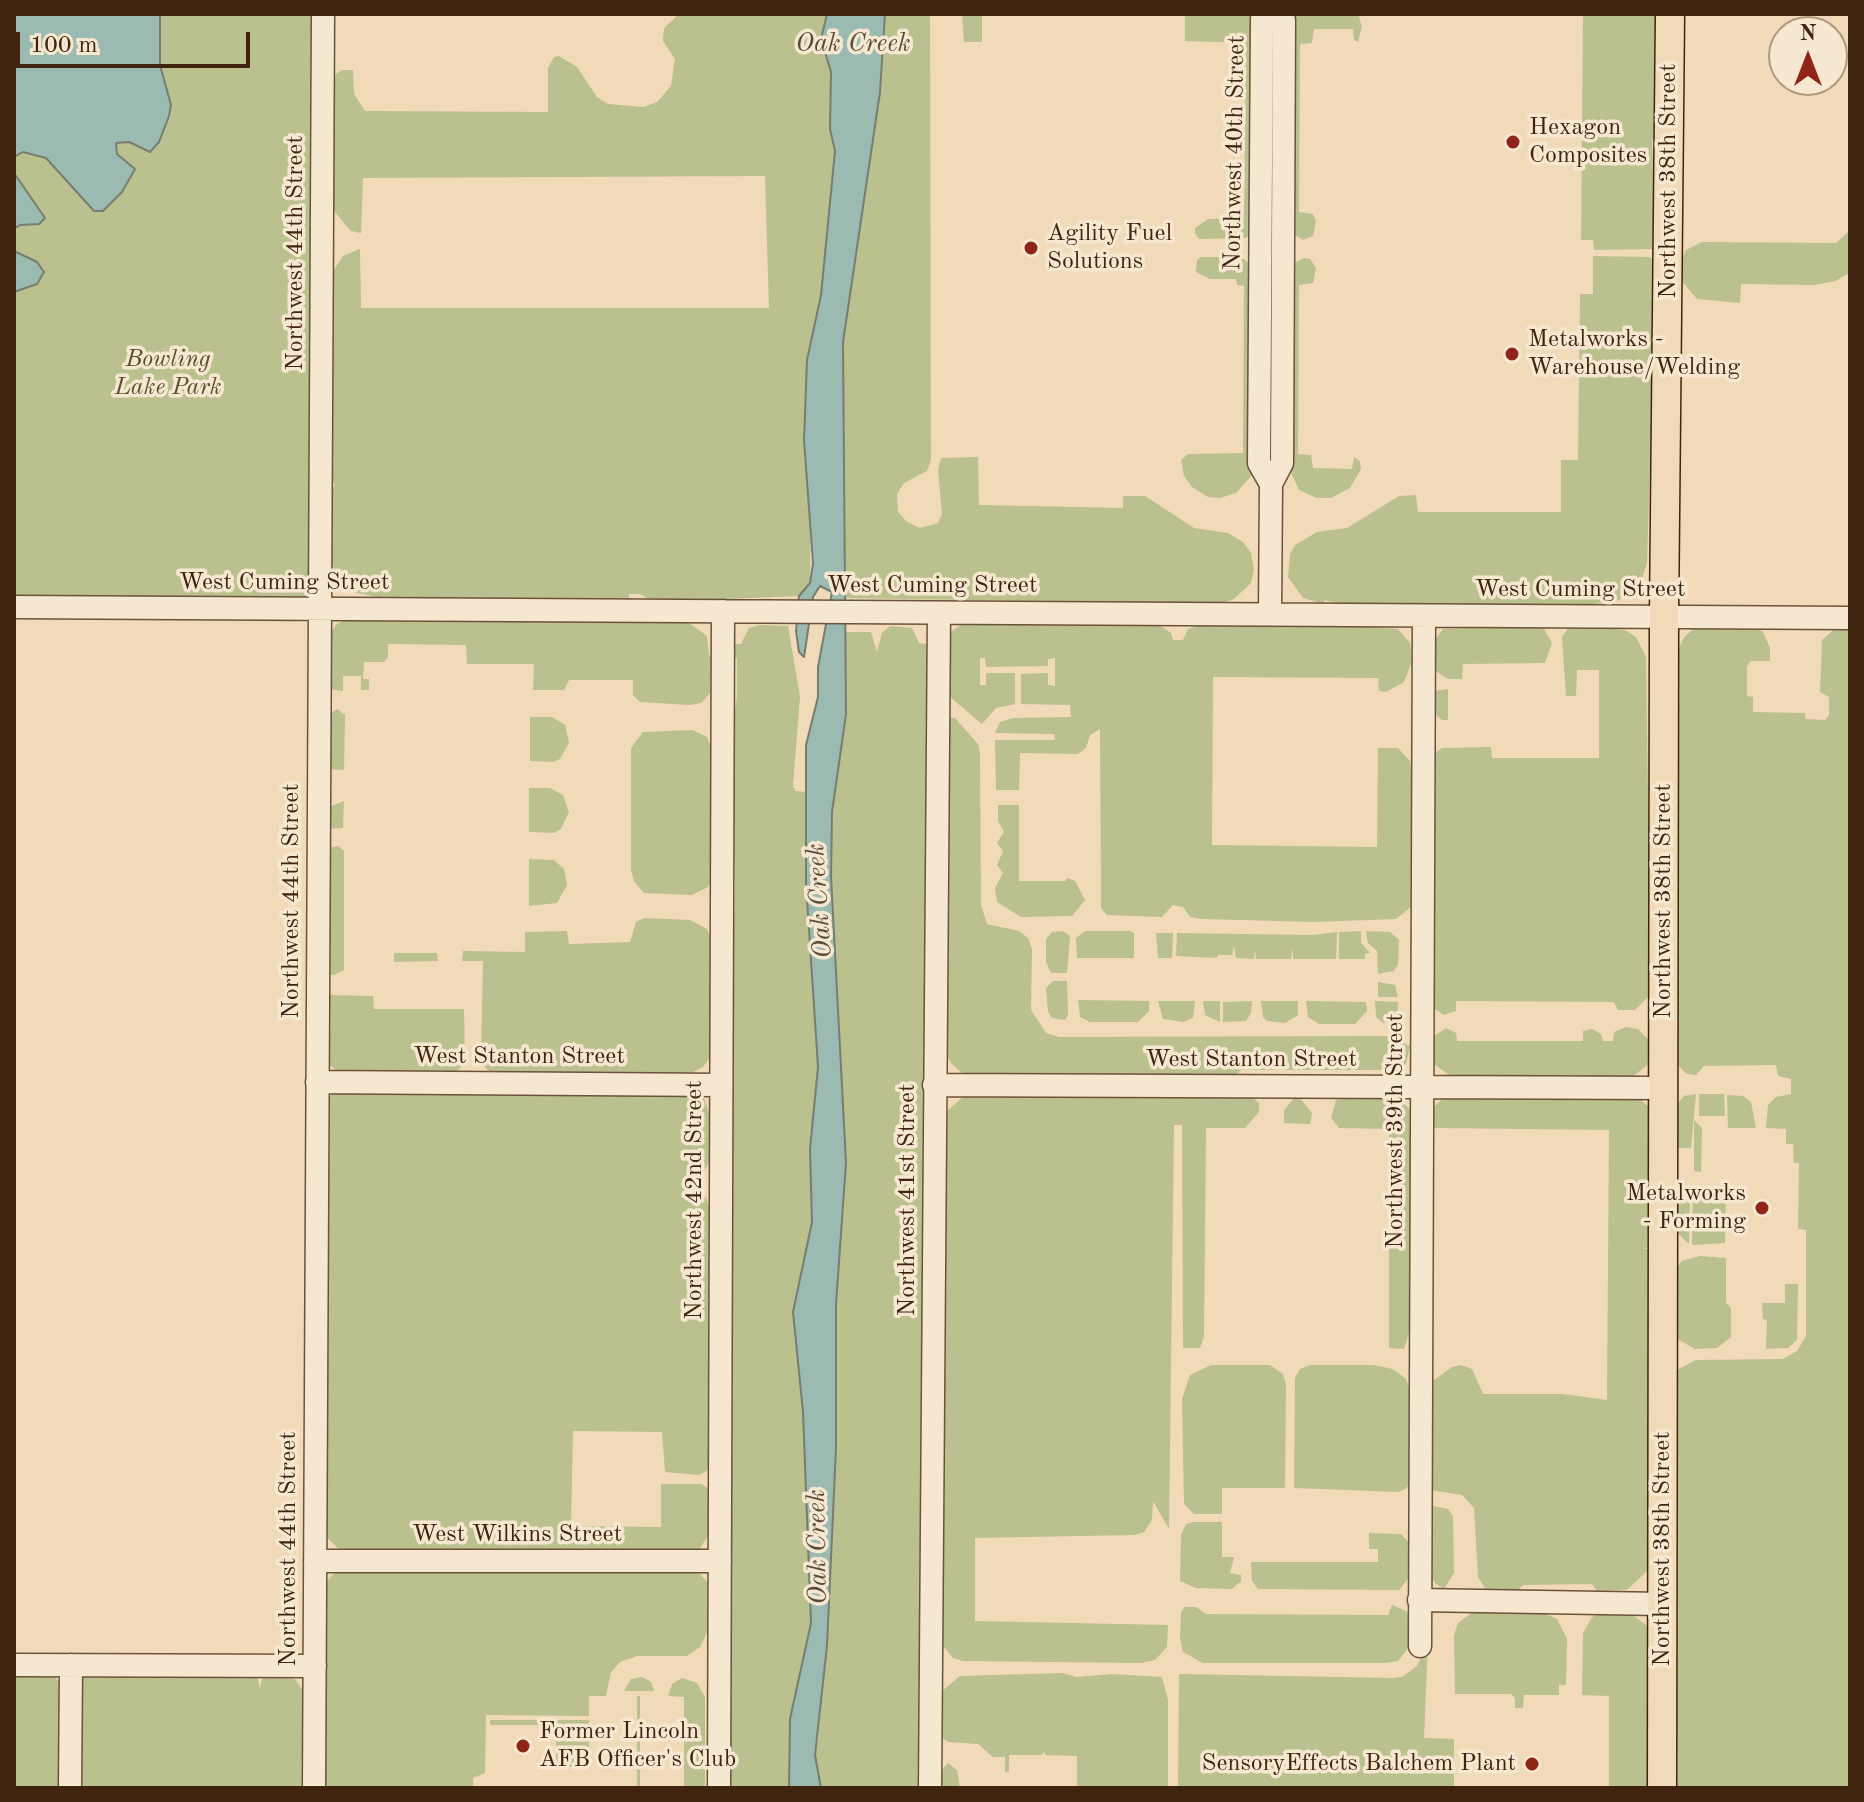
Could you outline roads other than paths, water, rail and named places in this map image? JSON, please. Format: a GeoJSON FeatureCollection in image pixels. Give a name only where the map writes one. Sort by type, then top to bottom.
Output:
{"type":"FeatureCollection","features":[{"type":"Feature","properties":{"kind":"main road","name":"Northwest 38th Street"},"geometry":{"type":"LineString","coordinates":[[1662,1788],[1664,616],[1670,14]]}},
{"type":"Feature","properties":{"kind":"street","name":"Northwest 44th Street"},"geometry":{"type":"LineString","coordinates":[[314,1788],[323,14]]}},
{"type":"Feature","properties":{"kind":"street","name":"Northwest 40th Street"},"geometry":{"type":"LineString","coordinates":[[1270,613],[1271,484],[1259,463],[1273,19]]}},
{"type":"Feature","properties":{"kind":"street","name":"West Cuming Street"},"geometry":{"type":"LineString","coordinates":[[14,607],[1850,618]]}},
{"type":"Feature","properties":{"kind":"street","name":"Northwest 42nd Street"},"geometry":{"type":"LineString","coordinates":[[719,1788],[723,611]]}},
{"type":"Feature","properties":{"kind":"street","name":"Northwest 41st Street"},"geometry":{"type":"LineString","coordinates":[[930,1788],[939,613]]}},
{"type":"Feature","properties":{"kind":"street","name":"Northwest 39th Street"},"geometry":{"type":"LineString","coordinates":[[1420,1646],[1424,616]]}},
{"type":"Feature","properties":{"kind":"street","name":"West Stanton Street"},"geometry":{"type":"LineString","coordinates":[[317,1082],[721,1085]]}},
{"type":"Feature","properties":{"kind":"street","name":"West Stanton Street"},"geometry":{"type":"LineString","coordinates":[[934,1085],[1664,1088]]}},
{"type":"Feature","properties":{"kind":"street","name":"West Wilkins Street"},"geometry":{"type":"LineString","coordinates":[[315,1561],[720,1561]]}},
{"type":"Feature","properties":{"kind":"street"},"geometry":{"type":"LineString","coordinates":[[1419,1600],[1662,1604]]}},
{"type":"Feature","properties":{"kind":"street"},"geometry":{"type":"LineString","coordinates":[[14,1665],[315,1666]]}},
{"type":"Feature","properties":{"kind":"street"},"geometry":{"type":"LineString","coordinates":[[70,1788],[71,1665]]}},
{"type":"Feature","properties":{"kind":"water"},"geometry":{"type":"Polygon","coordinates":[[[14,14],[160,14],[160,65],[171,105],[169,116],[159,142],[150,152],[129,142],[116,143],[117,154],[135,169],[122,192],[103,211],[94,211],[46,158],[23,152],[14,157],[14,14]]]}},
{"type":"Feature","properties":{"kind":"water","name":"Oak Creek"},"geometry":{"type":"Polygon","coordinates":[[[827,14],[885,14],[880,92],[843,342],[846,714],[832,812],[831,876],[846,1163],[836,1304],[836,1448],[827,1646],[815,1755],[821,1788],[789,1788],[790,1719],[811,1623],[803,1412],[793,1312],[812,1222],[810,1149],[818,1067],[806,884],[806,745],[818,697],[818,667],[832,592],[820,586],[813,597],[804,657],[799,652],[796,631],[799,596],[810,583],[813,563],[804,440],[807,360],[821,295],[835,151],[830,129],[831,72],[821,39],[827,14]]]}},
{"type":"Feature","properties":{"kind":"water"},"geometry":{"type":"Polygon","coordinates":[[[14,173],[45,218],[39,224],[20,225],[14,229],[14,173]]]}},
{"type":"Feature","properties":{"kind":"water"},"geometry":{"type":"Polygon","coordinates":[[[14,251],[37,262],[44,272],[37,284],[14,292],[14,251]]]}},
{"type":"Feature","properties":{"kind":"place","name":"Hexagon Composites"},"geometry":{"type":"Point","coordinates":[1513,142]}},
{"type":"Feature","properties":{"kind":"place","name":"Agility Fuel Solutions"},"geometry":{"type":"Point","coordinates":[1031,248]}},
{"type":"Feature","properties":{"kind":"place","name":"Metalworks - Warehouse/Welding"},"geometry":{"type":"Point","coordinates":[1512,354]}},
{"type":"Feature","properties":{"kind":"place","name":"Metalworks - Forming"},"geometry":{"type":"Point","coordinates":[1762,1208]}},
{"type":"Feature","properties":{"kind":"place","name":"Former Lincoln AFB Officer's Club"},"geometry":{"type":"Point","coordinates":[523,1746]}},
{"type":"Feature","properties":{"kind":"place","name":"SensoryEffects Balchem Plant"},"geometry":{"type":"Point","coordinates":[1532,1764]}},
{"type":"Feature","properties":{"kind":"park label","name":"Bowling Lake Park"},"geometry":{"type":"Point","coordinates":[168,374]}}]}
